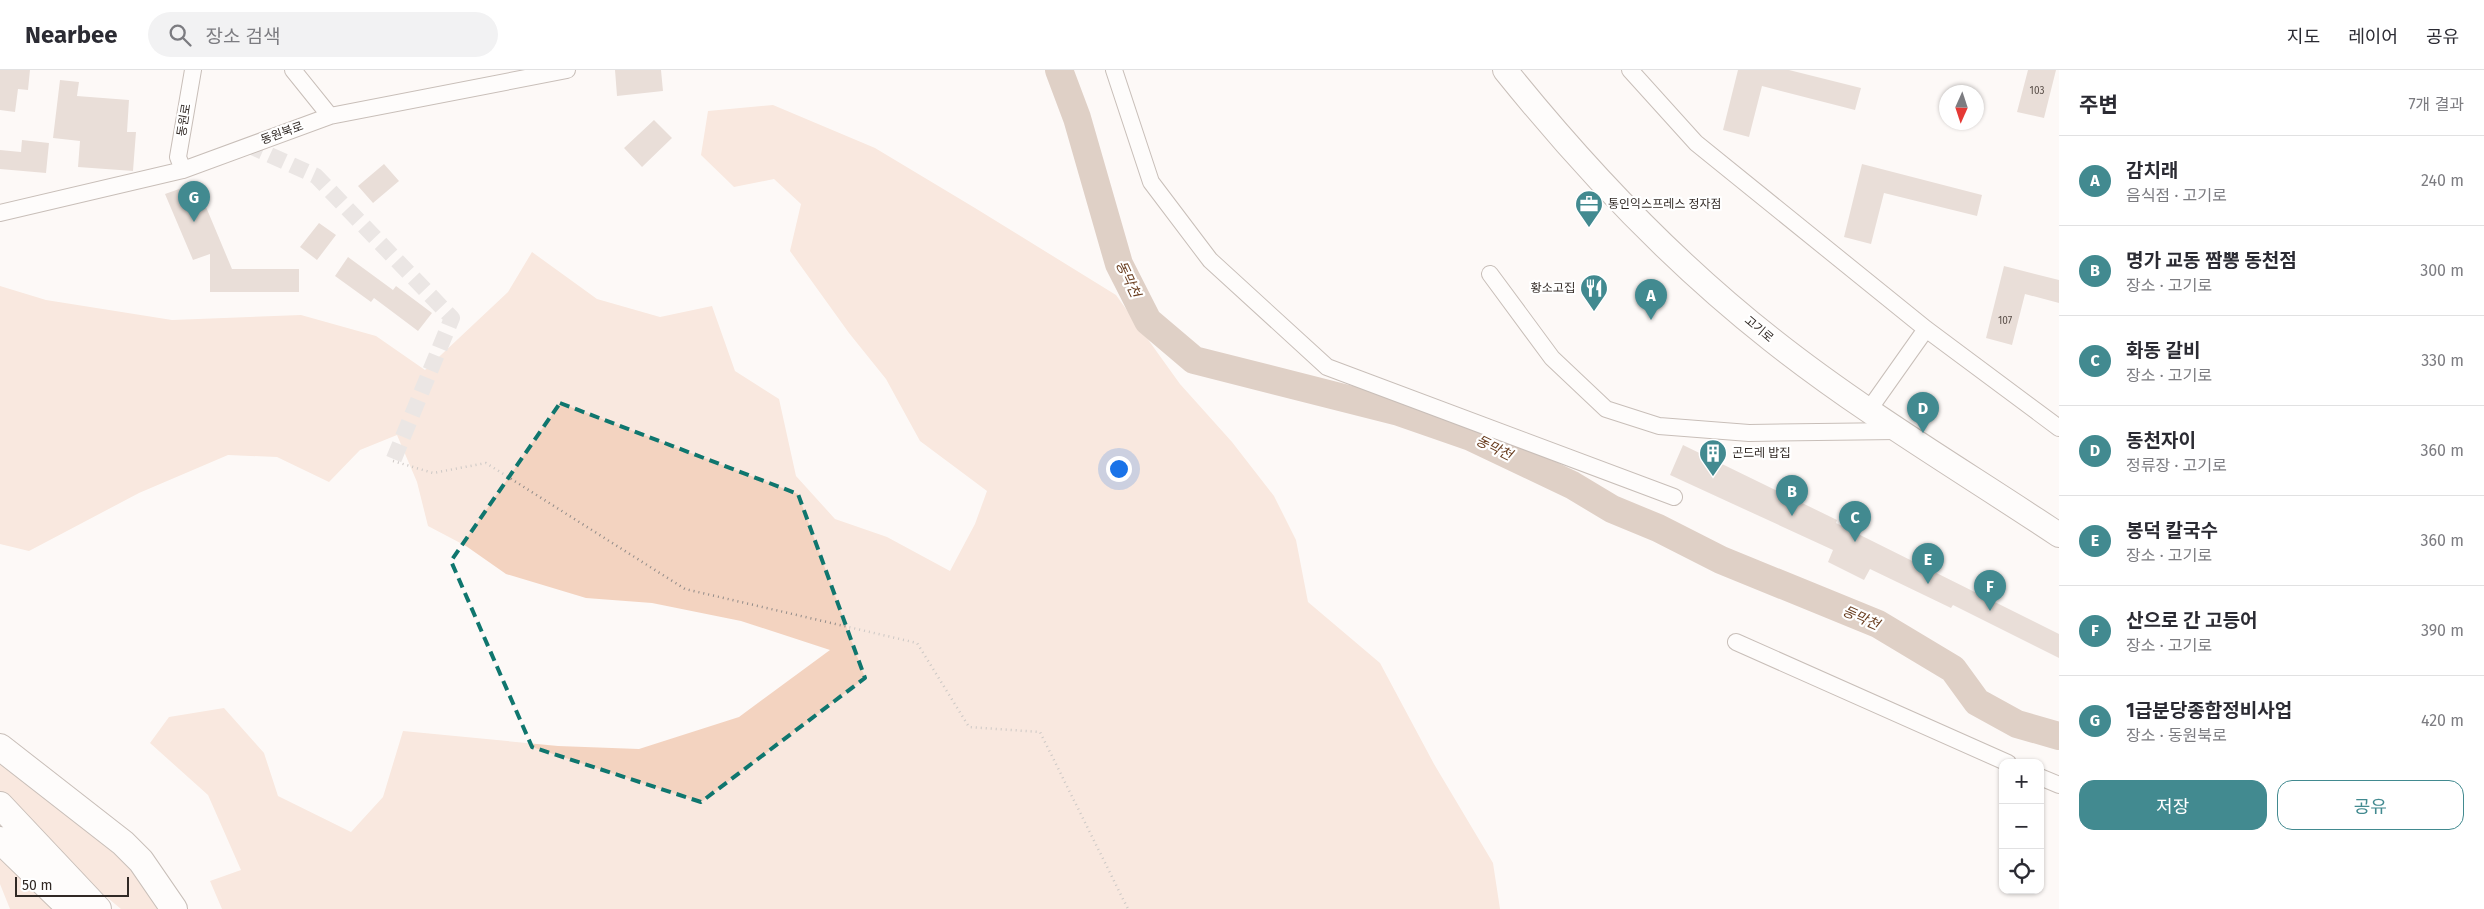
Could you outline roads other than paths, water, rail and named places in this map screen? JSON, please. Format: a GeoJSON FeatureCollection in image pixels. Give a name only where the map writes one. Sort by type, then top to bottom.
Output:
{"type":"FeatureCollection","features":[{"type":"Feature","properties":{"kind":"main road"},"geometry":{"type":"LineString","coordinates":[[0,747],[122,843],[141,861],[174,909]]}},
{"type":"Feature","properties":{"kind":"main road"},"geometry":{"type":"LineString","coordinates":[[0,805],[98,909]]}},
{"type":"Feature","properties":{"kind":"main road"},"geometry":{"type":"LineString","coordinates":[[0,840],[71,909]]}},
{"type":"Feature","properties":{"kind":"street","name":"동원로"},"geometry":{"type":"LineString","coordinates":[[183,170],[178,157],[193,70]]}},
{"type":"Feature","properties":{"kind":"street"},"geometry":{"type":"LineString","coordinates":[[293,70],[330,116]]}},
{"type":"Feature","properties":{"kind":"street","name":"동원북로"},"geometry":{"type":"LineString","coordinates":[[2,211],[183,170],[330,116],[567,70]]}},
{"type":"Feature","properties":{"kind":"street"},"geometry":{"type":"LineString","coordinates":[[1114,70],[1116,82],[1150,182],[1210,260],[1328,367],[1674,497]]}},
{"type":"Feature","properties":{"kind":"street","name":"고기로"},"geometry":{"type":"LineString","coordinates":[[1505,70],[1592,171],[1690,268],[1771,340],[1897,431],[2059,536]]}},
{"type":"Feature","properties":{"kind":"street"},"geometry":{"type":"LineString","coordinates":[[1630,70],[1696,143],[1926,329],[2059,428]]}},
{"type":"Feature","properties":{"kind":"street"},"geometry":{"type":"LineString","coordinates":[[1490,274],[1552,358],[1606,409],[1659,426],[1740,432],[1897,431]]}},
{"type":"Feature","properties":{"kind":"street"},"geometry":{"type":"LineString","coordinates":[[1868,411],[1926,329]]}},
{"type":"Feature","properties":{"kind":"street"},"geometry":{"type":"LineString","coordinates":[[1736,642],[1999,759]]}},
{"type":"Feature","properties":{"kind":"street"},"geometry":{"type":"LineString","coordinates":[[2044,779],[2059,785]]}},
{"type":"Feature","properties":{"kind":"waterway","name":"동막천"},"geometry":{"type":"LineString","coordinates":[[1059,70],[1077,118],[1119,264],[1148,321],[1194,360],[1399,412],[1471,437],[1572,485],[1612,509],[1658,528],[1721,560],[1878,624],[1953,669],[1977,702],[2017,724],[2059,736]]}},
{"type":"Feature","properties":{"kind":"tunnel"},"geometry":{"type":"LineString","coordinates":[[248,145],[316,176],[452,318],[393,461]]}},
{"type":"Feature","properties":{"kind":"place","name":"1급분당종합정비사업"},"geometry":{"type":"Point","coordinates":[194,222]}},
{"type":"Feature","properties":{"kind":"place","name":"통인익스프레스 정자점"},"geometry":{"type":"Point","coordinates":[1589,228]}},
{"type":"Feature","properties":{"kind":"place","name":"황소고집"},"geometry":{"type":"Point","coordinates":[1594,312]}},
{"type":"Feature","properties":{"kind":"place","name":"감치래"},"geometry":{"type":"Point","coordinates":[1651,320]}},
{"type":"Feature","properties":{"kind":"place","name":"동천자이"},"geometry":{"type":"Point","coordinates":[1923,433]}},
{"type":"Feature","properties":{"kind":"place","name":"곤드레 밥집"},"geometry":{"type":"Point","coordinates":[1713,477]}},
{"type":"Feature","properties":{"kind":"place","name":"명가 교동 짬뽕 동천점"},"geometry":{"type":"Point","coordinates":[1792,516]}},
{"type":"Feature","properties":{"kind":"place","name":"화동 갈비"},"geometry":{"type":"Point","coordinates":[1855,542]}},
{"type":"Feature","properties":{"kind":"place","name":"봉덕 칼국수"},"geometry":{"type":"Point","coordinates":[1928,584]}},
{"type":"Feature","properties":{"kind":"place","name":"산으로 간 고등어"},"geometry":{"type":"Point","coordinates":[1990,611]}}]}
